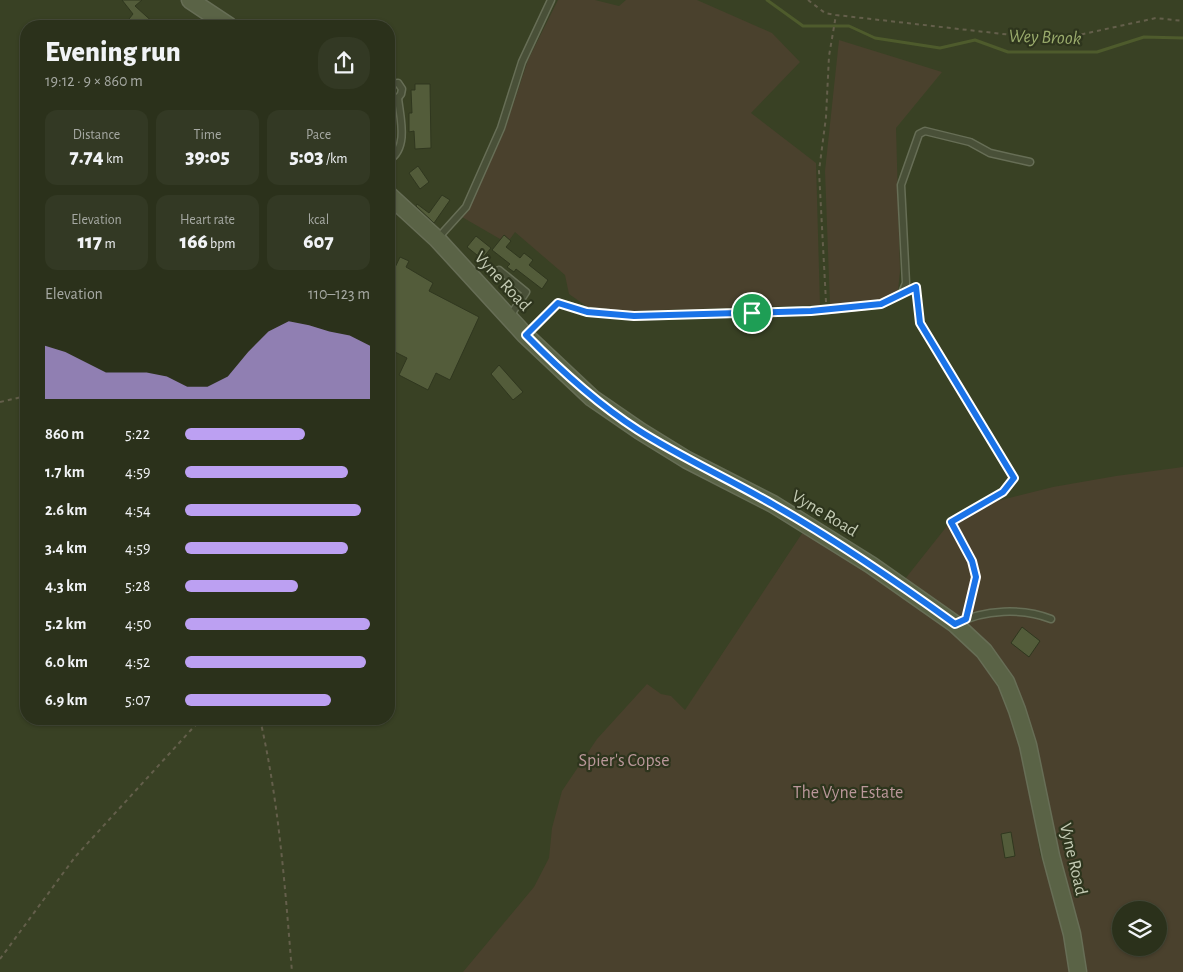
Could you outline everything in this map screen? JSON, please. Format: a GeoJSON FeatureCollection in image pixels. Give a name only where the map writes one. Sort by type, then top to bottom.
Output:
{"type":"FeatureCollection","features":[{"type":"Feature","properties":{"kind":"street"},"geometry":{"type":"LineString","coordinates":[[190,0],[213,20]]}},
{"type":"Feature","properties":{"kind":"street","name":"Vyne Road"},"geometry":{"type":"LineString","coordinates":[[395,200],[437,239],[526,335],[592,398],[626,422],[687,460],[773,504],[960,621],[1000,672],[1012,693],[1028,745],[1051,856],[1072,934],[1078,972]]}},
{"type":"Feature","properties":{"kind":"lane"},"geometry":{"type":"LineString","coordinates":[[437,239],[466,206],[501,128],[522,62],[551,0]]}},
{"type":"Feature","properties":{"kind":"lane"},"geometry":{"type":"LineString","coordinates":[[395,82],[402,87],[402,92],[398,98],[401,141],[398,152],[395,155]]}},
{"type":"Feature","properties":{"kind":"lane"},"geometry":{"type":"LineString","coordinates":[[526,335],[558,303],[587,312],[634,316],[826,310],[881,304],[902,293],[906,283],[901,185],[919,134],[925,131],[970,142],[990,153],[1030,162]]}},
{"type":"Feature","properties":{"kind":"lane"},"geometry":{"type":"LineString","coordinates":[[499,270],[526,292],[510,317]]}},
{"type":"Feature","properties":{"kind":"lane"},"geometry":{"type":"LineString","coordinates":[[960,621],[982,615],[1013,612],[1035,613],[1051,619]]}},
{"type":"Feature","properties":{"kind":"path"},"geometry":{"type":"LineString","coordinates":[[808,0],[824,13],[836,16],[1056,40],[1156,18],[1183,21]]}},
{"type":"Feature","properties":{"kind":"path"},"geometry":{"type":"LineString","coordinates":[[826,310],[819,171],[826,117],[829,56],[836,16]]}},
{"type":"Feature","properties":{"kind":"path"},"geometry":{"type":"LineString","coordinates":[[902,293],[916,287],[920,323],[1014,478],[1003,492],[951,522],[972,561],[976,577],[960,621]]}},
{"type":"Feature","properties":{"kind":"path"},"geometry":{"type":"LineString","coordinates":[[0,402],[20,397]]}},
{"type":"Feature","properties":{"kind":"path"},"geometry":{"type":"LineString","coordinates":[[0,959],[75,858],[196,725]]}},
{"type":"Feature","properties":{"kind":"path"},"geometry":{"type":"LineString","coordinates":[[261,725],[283,863],[292,972]]}},
{"type":"Feature","properties":{"kind":"green space"},"geometry":{"type":"Polygon","coordinates":[[[558,0],[595,0],[619,6],[626,0],[697,0],[772,33],[800,62],[751,113],[816,163],[820,305],[632,311],[589,308],[569,294],[565,275],[515,232],[507,243],[462,217],[504,132],[528,60],[558,0]]]}},
{"type":"Feature","properties":{"kind":"green space"},"geometry":{"type":"Polygon","coordinates":[[[839,40],[942,72],[896,128],[900,271],[898,291],[880,299],[830,305],[825,171],[839,40]]]}},
{"type":"Feature","properties":{"kind":"green space"},"geometry":{"type":"Polygon","coordinates":[[[1183,467],[1183,972],[1086,972],[1080,933],[1057,852],[1021,699],[905,579],[951,521],[978,506],[1053,487],[1183,467]]]}},
{"type":"Feature","properties":{"kind":"green space","name":"The Vyne Estate"},"geometry":{"type":"Polygon","coordinates":[[[803,532],[889,584],[953,631],[975,650],[1002,689],[1027,767],[1040,854],[1059,908],[1074,972],[463,972],[534,887],[549,858],[552,828],[562,791],[597,739],[647,684],[661,694],[671,696],[685,710],[803,532]]]}},
{"type":"Feature","properties":{"kind":"building"},"geometry":{"type":"Polygon","coordinates":[[[122,0],[142,0],[135,6],[150,20],[130,20],[133,14],[122,0]]]}},
{"type":"Feature","properties":{"kind":"building"},"geometry":{"type":"Polygon","coordinates":[[[415,84],[430,84],[431,148],[415,149],[414,131],[409,132],[409,113],[412,113],[411,90],[415,90],[415,84]]]}},
{"type":"Feature","properties":{"kind":"building"},"geometry":{"type":"Polygon","coordinates":[[[418,166],[429,182],[420,189],[409,173],[418,166]]]}},
{"type":"Feature","properties":{"kind":"building"},"geometry":{"type":"Polygon","coordinates":[[[442,195],[450,200],[434,223],[416,206],[417,204],[429,213],[442,195]]]}},
{"type":"Feature","properties":{"kind":"building"},"geometry":{"type":"Polygon","coordinates":[[[504,235],[511,241],[506,247],[520,258],[524,253],[533,260],[529,265],[548,280],[542,289],[516,269],[514,272],[507,267],[510,264],[492,250],[504,235]]]}},
{"type":"Feature","properties":{"kind":"building"},"geometry":{"type":"Polygon","coordinates":[[[476,236],[491,248],[482,259],[467,247],[476,236]]]}},
{"type":"Feature","properties":{"kind":"building"},"geometry":{"type":"Polygon","coordinates":[[[400,257],[409,261],[406,267],[433,283],[429,291],[479,317],[450,380],[436,373],[428,390],[399,375],[407,358],[395,352],[395,267],[400,257]]]}},
{"type":"Feature","properties":{"kind":"building"},"geometry":{"type":"Polygon","coordinates":[[[499,365],[523,392],[513,400],[491,374],[499,365]]]}},
{"type":"Feature","properties":{"kind":"building"},"geometry":{"type":"Polygon","coordinates":[[[1022,627],[1040,641],[1029,657],[1011,643],[1022,627]]]}},
{"type":"Feature","properties":{"kind":"building"},"geometry":{"type":"Polygon","coordinates":[[[1011,832],[1015,856],[1005,858],[1001,834],[1011,832]]]}},
{"type":"Feature","properties":{"kind":"waterway","name":"Wey Brook"},"geometry":{"type":"LineString","coordinates":[[767,0],[803,26],[849,26],[875,38],[940,48],[975,40],[1008,52],[1097,52],[1144,37],[1183,38]]}},
{"type":"Feature","properties":{"kind":"route"},"geometry":{"type":"LineString","coordinates":[[916,287],[920,323],[1014,478],[1003,492],[951,522],[972,561],[976,577],[966,619],[955,624],[833,540],[773,504],[687,460],[626,422],[592,398],[526,335],[558,303],[587,312],[634,316],[752,313],[826,310],[881,304],[916,287]]}},
{"type":"Feature","properties":{"kind":"park label","name":"Spier's Copse"},"geometry":{"type":"Point","coordinates":[624,760]}}]}
